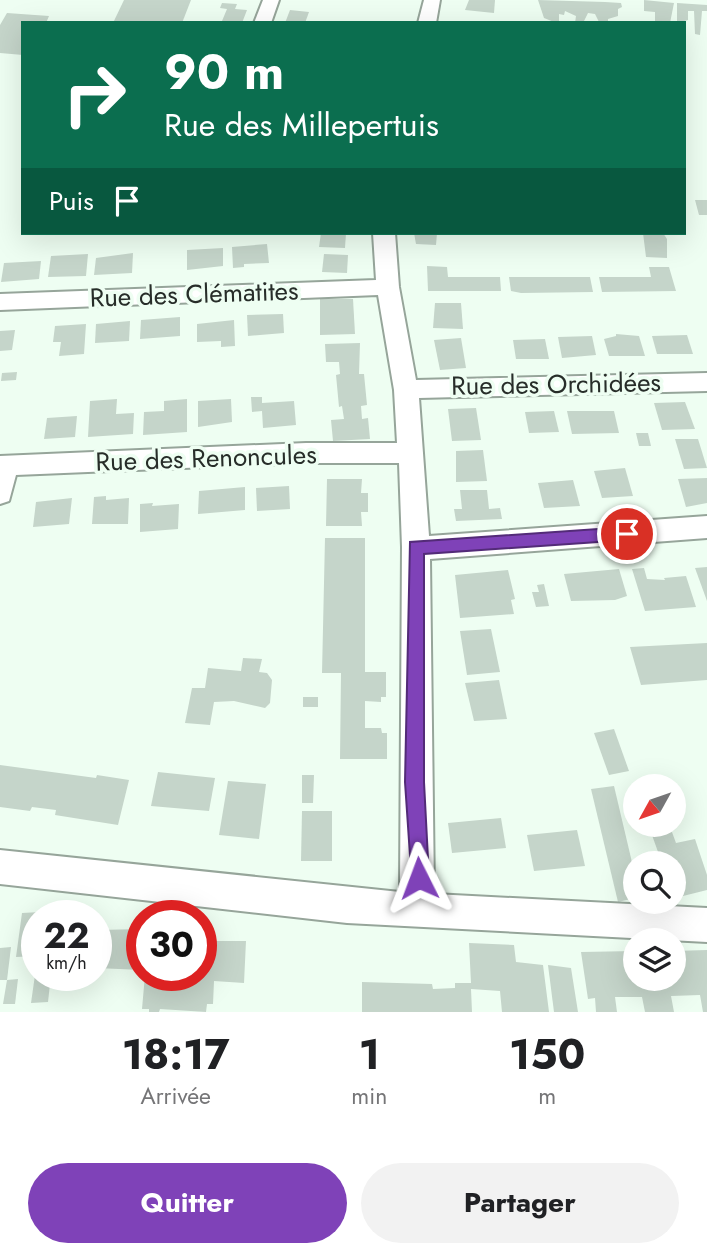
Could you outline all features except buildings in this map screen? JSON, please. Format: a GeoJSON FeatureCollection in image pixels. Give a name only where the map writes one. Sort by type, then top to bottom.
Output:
{"type":"FeatureCollection","features":[{"type":"Feature","properties":{"kind":"street"},"geometry":{"type":"LineString","coordinates":[[263,21],[271,0]]}},
{"type":"Feature","properties":{"kind":"street"},"geometry":{"type":"LineString","coordinates":[[427,21],[432,0]]}},
{"type":"Feature","properties":{"kind":"street"},"geometry":{"type":"LineString","coordinates":[[384,235],[388,287],[406,390],[416,547],[417,911]]}},
{"type":"Feature","properties":{"kind":"street","name":"Rue des Clématites"},"geometry":{"type":"LineString","coordinates":[[0,302],[245,290],[388,287]]}},
{"type":"Feature","properties":{"kind":"street","name":"Rue des Orchidées"},"geometry":{"type":"LineString","coordinates":[[406,390],[437,387],[707,382]]}},
{"type":"Feature","properties":{"kind":"street","name":"Rue des Renoncules"},"geometry":{"type":"LineString","coordinates":[[2,466],[306,453],[411,453]]}},
{"type":"Feature","properties":{"kind":"street"},"geometry":{"type":"LineString","coordinates":[[0,495],[2,466]]}},
{"type":"Feature","properties":{"kind":"street"},"geometry":{"type":"LineString","coordinates":[[416,547],[441,548],[707,527]]}},
{"type":"Feature","properties":{"kind":"street"},"geometry":{"type":"LineString","coordinates":[[0,867],[333,905],[707,925]]}},
{"type":"Feature","properties":{"kind":"route"},"geometry":{"type":"LineString","coordinates":[[419,878],[414,782],[416,547],[441,548],[627,534]]}}]}
